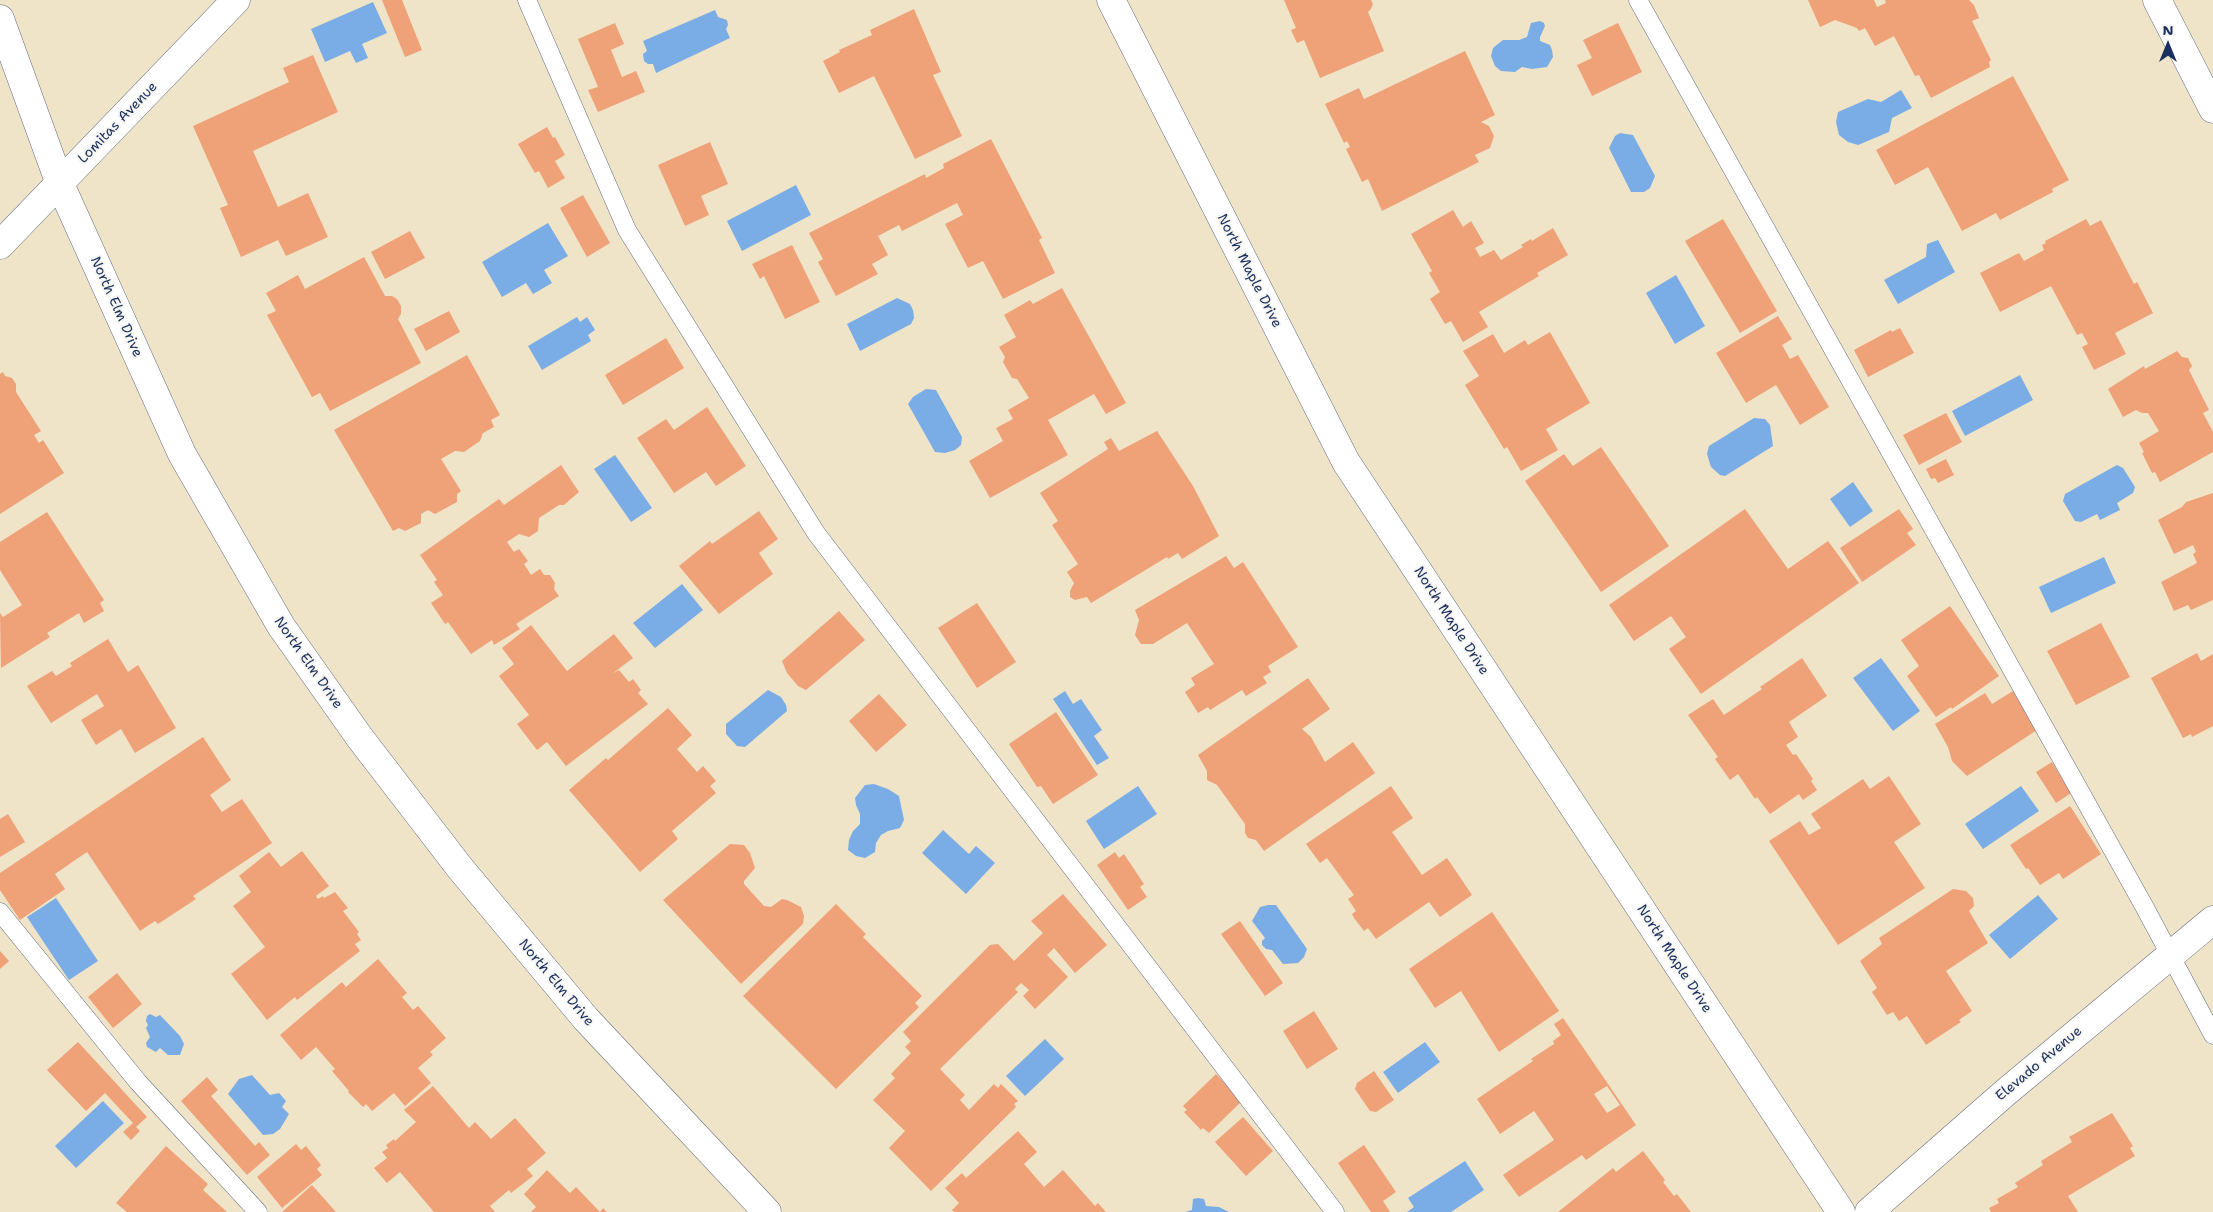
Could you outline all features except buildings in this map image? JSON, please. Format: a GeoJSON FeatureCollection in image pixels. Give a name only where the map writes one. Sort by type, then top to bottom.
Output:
{"type":"FeatureCollection","features":[{"type":"Feature","properties":{"kind":"street","name":"Lomitas Avenue"},"geometry":{"type":"LineString","coordinates":[[0,245],[236,0]]}},
{"type":"Feature","properties":{"kind":"street","name":"North Maple Drive"},"geometry":{"type":"LineString","coordinates":[[1111,0],[1346,462],[1841,1212]]}},
{"type":"Feature","properties":{"kind":"street"},"geometry":{"type":"LineString","coordinates":[[2157,0],[2213,108]]}},
{"type":"Feature","properties":{"kind":"street","name":"North Elm Drive"},"geometry":{"type":"LineString","coordinates":[[0,19],[60,184],[182,454],[281,626],[360,738],[460,868],[586,1019],[767,1212]]}},
{"type":"Feature","properties":{"kind":"street","name":"Elevado Avenue"},"geometry":{"type":"LineString","coordinates":[[1869,1212],[2006,1092],[2213,920]]}},
{"type":"Feature","properties":{"kind":"lane"},"geometry":{"type":"LineString","coordinates":[[527,0],[627,230],[816,533],[1335,1212]]}},
{"type":"Feature","properties":{"kind":"lane"},"geometry":{"type":"LineString","coordinates":[[1638,0],[2170,954],[2213,1036]]}},
{"type":"Feature","properties":{"kind":"lane"},"geometry":{"type":"LineString","coordinates":[[0,912],[138,1082],[258,1212]]}},
{"type":"Feature","properties":{"kind":"water"},"geometry":{"type":"Polygon","coordinates":[[[373,2],[387,33],[362,44],[368,58],[356,63],[350,51],[325,62],[311,29],[373,2]]]}},
{"type":"Feature","properties":{"kind":"water"},"geometry":{"type":"Polygon","coordinates":[[[715,10],[718,17],[727,20],[728,25],[726,29],[730,38],[656,73],[653,64],[648,64],[644,61],[643,54],[647,51],[643,41],[715,10]]]}},
{"type":"Feature","properties":{"kind":"water"},"geometry":{"type":"Polygon","coordinates":[[[1540,21],[1545,26],[1540,41],[1550,45],[1552,50],[1553,57],[1547,67],[1532,69],[1522,67],[1515,72],[1501,71],[1495,66],[1491,56],[1493,48],[1503,40],[1519,40],[1527,37],[1531,23],[1540,21]]]}},
{"type":"Feature","properties":{"kind":"water"},"geometry":{"type":"Polygon","coordinates":[[[1901,90],[1912,108],[1892,118],[1889,132],[1858,145],[1848,142],[1839,135],[1836,122],[1838,112],[1868,99],[1881,102],[1901,90]]]}},
{"type":"Feature","properties":{"kind":"water"},"geometry":{"type":"Polygon","coordinates":[[[1620,133],[1633,135],[1655,176],[1650,188],[1644,192],[1631,192],[1609,148],[1615,136],[1620,133]]]}},
{"type":"Feature","properties":{"kind":"water"},"geometry":{"type":"Polygon","coordinates":[[[796,185],[811,215],[742,251],[727,221],[796,185]]]}},
{"type":"Feature","properties":{"kind":"water"},"geometry":{"type":"Polygon","coordinates":[[[548,223],[568,256],[544,270],[552,283],[533,294],[526,283],[502,297],[482,262],[548,223]]]}},
{"type":"Feature","properties":{"kind":"water"},"geometry":{"type":"Polygon","coordinates":[[[1938,240],[1955,272],[1898,304],[1884,280],[1926,257],[1927,244],[1938,240]]]}},
{"type":"Feature","properties":{"kind":"water"},"geometry":{"type":"Polygon","coordinates":[[[1676,275],[1705,326],[1675,344],[1646,293],[1676,275]]]}},
{"type":"Feature","properties":{"kind":"water"},"geometry":{"type":"Polygon","coordinates":[[[897,298],[910,304],[914,318],[911,324],[860,351],[847,324],[897,298]]]}},
{"type":"Feature","properties":{"kind":"water"},"geometry":{"type":"Polygon","coordinates":[[[577,317],[580,322],[587,317],[595,330],[588,335],[591,341],[542,370],[528,346],[577,317]]]}},
{"type":"Feature","properties":{"kind":"water"},"geometry":{"type":"Polygon","coordinates":[[[2020,375],[2033,400],[1965,436],[1952,411],[2020,375]]]}},
{"type":"Feature","properties":{"kind":"water"},"geometry":{"type":"Polygon","coordinates":[[[926,389],[936,390],[962,437],[961,445],[955,450],[945,453],[935,452],[908,404],[913,397],[926,389]]]}},
{"type":"Feature","properties":{"kind":"water"},"geometry":{"type":"Polygon","coordinates":[[[1754,418],[1765,419],[1770,425],[1773,446],[1725,476],[1720,475],[1711,467],[1707,454],[1709,446],[1754,418]]]}},
{"type":"Feature","properties":{"kind":"water"},"geometry":{"type":"Polygon","coordinates":[[[615,455],[652,508],[631,522],[594,469],[615,455]]]}},
{"type":"Feature","properties":{"kind":"water"},"geometry":{"type":"Polygon","coordinates":[[[2117,465],[2123,468],[2135,487],[2133,493],[2117,503],[2120,510],[2100,520],[2097,514],[2081,522],[2075,521],[2063,501],[2065,494],[2117,465]]]}},
{"type":"Feature","properties":{"kind":"water"},"geometry":{"type":"Polygon","coordinates":[[[1853,482],[1873,511],[1850,527],[1830,499],[1853,482]]]}},
{"type":"Feature","properties":{"kind":"water"},"geometry":{"type":"Polygon","coordinates":[[[2104,557],[2116,583],[2051,613],[2039,587],[2104,557]]]}},
{"type":"Feature","properties":{"kind":"water"},"geometry":{"type":"Polygon","coordinates":[[[682,584],[703,610],[655,648],[633,623],[682,584]]]}},
{"type":"Feature","properties":{"kind":"water"},"geometry":{"type":"Polygon","coordinates":[[[1881,658],[1920,711],[1893,731],[1853,678],[1881,658]]]}},
{"type":"Feature","properties":{"kind":"water"},"geometry":{"type":"Polygon","coordinates":[[[768,690],[781,697],[787,711],[745,747],[737,746],[726,734],[726,724],[768,690]]]}},
{"type":"Feature","properties":{"kind":"water"},"geometry":{"type":"Polygon","coordinates":[[[1065,691],[1073,704],[1081,699],[1102,730],[1094,736],[1109,758],[1097,765],[1053,699],[1065,691]]]}},
{"type":"Feature","properties":{"kind":"water"},"geometry":{"type":"Polygon","coordinates":[[[874,784],[888,789],[899,796],[904,820],[900,828],[881,835],[876,843],[875,852],[865,858],[856,856],[848,850],[849,840],[853,831],[860,824],[860,814],[855,798],[865,785],[874,784]]]}},
{"type":"Feature","properties":{"kind":"water"},"geometry":{"type":"Polygon","coordinates":[[[1138,786],[1157,814],[1104,849],[1086,821],[1138,786]]]}},
{"type":"Feature","properties":{"kind":"water"},"geometry":{"type":"Polygon","coordinates":[[[2021,786],[2039,811],[1983,849],[1965,824],[2021,786]]]}},
{"type":"Feature","properties":{"kind":"water"},"geometry":{"type":"Polygon","coordinates":[[[943,830],[969,854],[976,846],[995,863],[966,894],[922,853],[943,830]]]}},
{"type":"Feature","properties":{"kind":"water"},"geometry":{"type":"Polygon","coordinates":[[[2038,895],[2058,919],[2010,959],[1989,935],[2038,895]]]}},
{"type":"Feature","properties":{"kind":"water"},"geometry":{"type":"Polygon","coordinates":[[[56,898],[98,961],[69,980],[27,917],[56,898]]]}},
{"type":"Feature","properties":{"kind":"water"},"geometry":{"type":"Polygon","coordinates":[[[1276,905],[1307,949],[1304,957],[1298,963],[1283,964],[1272,950],[1266,949],[1262,945],[1262,941],[1265,938],[1252,921],[1260,907],[1276,905]]]}},
{"type":"Feature","properties":{"kind":"water"},"geometry":{"type":"Polygon","coordinates":[[[150,1014],[156,1017],[160,1015],[180,1036],[184,1044],[180,1055],[168,1055],[160,1048],[156,1052],[147,1047],[146,1043],[150,1037],[146,1028],[148,1025],[146,1021],[147,1016],[150,1014]]]}},
{"type":"Feature","properties":{"kind":"water"},"geometry":{"type":"Polygon","coordinates":[[[1045,1039],[1064,1059],[1025,1096],[1006,1076],[1045,1039]]]}},
{"type":"Feature","properties":{"kind":"water"},"geometry":{"type":"Polygon","coordinates":[[[1425,1042],[1440,1062],[1398,1093],[1383,1072],[1425,1042]]]}},
{"type":"Feature","properties":{"kind":"water"},"geometry":{"type":"Polygon","coordinates":[[[252,1075],[270,1095],[279,1093],[286,1101],[282,1107],[289,1114],[280,1129],[273,1134],[263,1135],[228,1094],[239,1079],[252,1075]]]}},
{"type":"Feature","properties":{"kind":"water"},"geometry":{"type":"Polygon","coordinates":[[[103,1101],[124,1123],[76,1168],[55,1146],[103,1101]]]}},
{"type":"Feature","properties":{"kind":"water"},"geometry":{"type":"Polygon","coordinates":[[[1465,1161],[1484,1190],[1451,1212],[1407,1212],[1414,1207],[1408,1198],[1465,1161]]]}},
{"type":"Feature","properties":{"kind":"water"},"geometry":{"type":"Polygon","coordinates":[[[1193,1199],[1204,1199],[1206,1206],[1219,1207],[1229,1212],[1185,1212],[1192,1210],[1193,1199]]]}}]}
